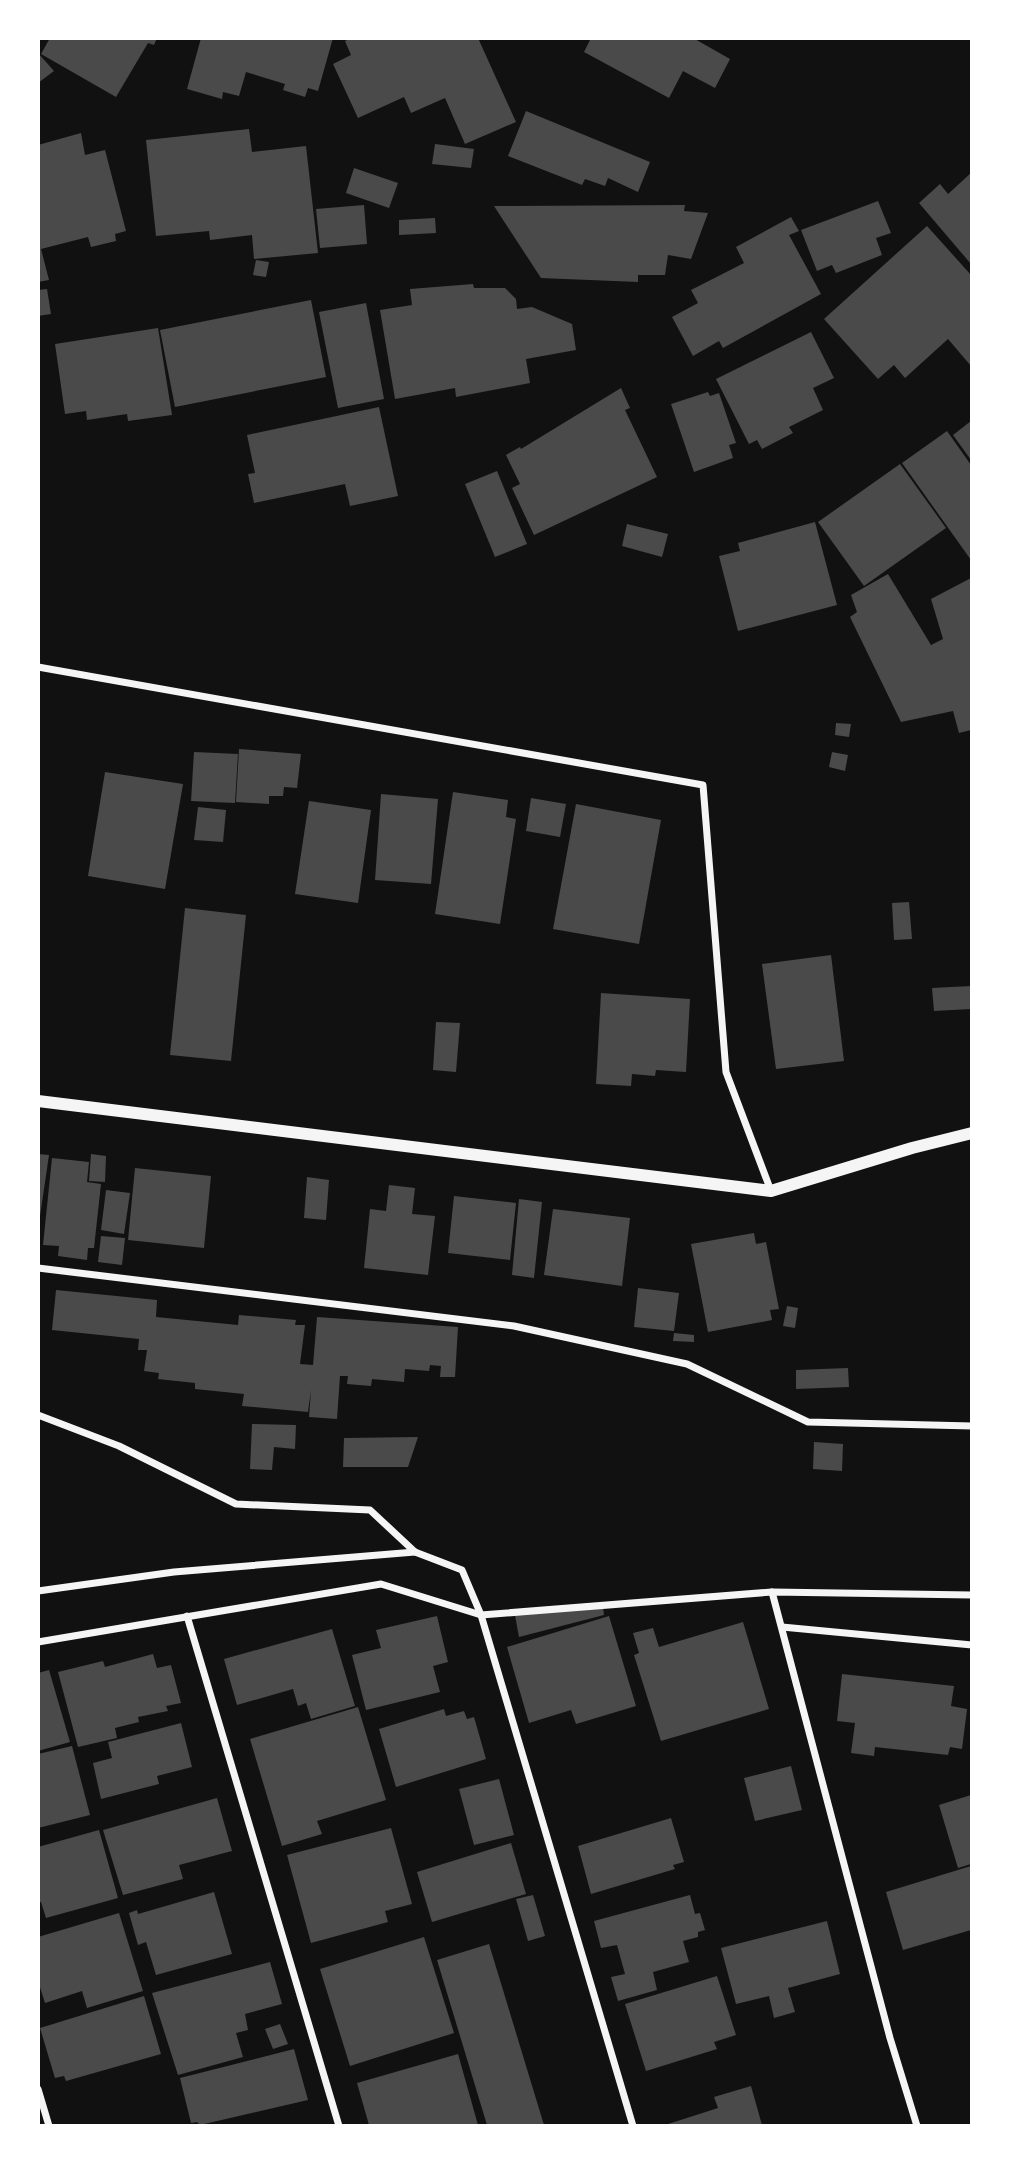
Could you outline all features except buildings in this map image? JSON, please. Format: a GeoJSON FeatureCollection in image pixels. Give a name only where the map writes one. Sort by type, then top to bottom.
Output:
{"type":"FeatureCollection","features":[{"type":"Feature","properties":{"kind":"street"},"geometry":{"type":"LineString","coordinates":[[38,667],[703,785],[726,1072],[771,1191]]}},
{"type":"Feature","properties":{"kind":"street"},"geometry":{"type":"LineString","coordinates":[[38,1101],[771,1191],[971,1133]]}},
{"type":"Feature","properties":{"kind":"street"},"geometry":{"type":"LineString","coordinates":[[38,1268],[514,1326],[687,1364],[808,1422],[971,1426]]}},
{"type":"Feature","properties":{"kind":"street"},"geometry":{"type":"LineString","coordinates":[[38,1415],[119,1446],[236,1504],[370,1510],[415,1552],[462,1570],[481,1615],[633,2126]]}},
{"type":"Feature","properties":{"kind":"street"},"geometry":{"type":"LineString","coordinates":[[38,1591],[174,1572],[415,1552]]}},
{"type":"Feature","properties":{"kind":"street"},"geometry":{"type":"LineString","coordinates":[[38,1642],[381,1584],[481,1615],[772,1592],[971,1595]]}},
{"type":"Feature","properties":{"kind":"street"},"geometry":{"type":"LineString","coordinates":[[772,1592],[890,2038],[917,2126]]}},
{"type":"Feature","properties":{"kind":"street"},"geometry":{"type":"LineString","coordinates":[[187,1616],[339,2126]]}},
{"type":"Feature","properties":{"kind":"street"},"geometry":{"type":"LineString","coordinates":[[782,1627],[971,1645]]}},
{"type":"Feature","properties":{"kind":"street"},"geometry":{"type":"LineString","coordinates":[[38,2089],[49,2126]]}}]}
